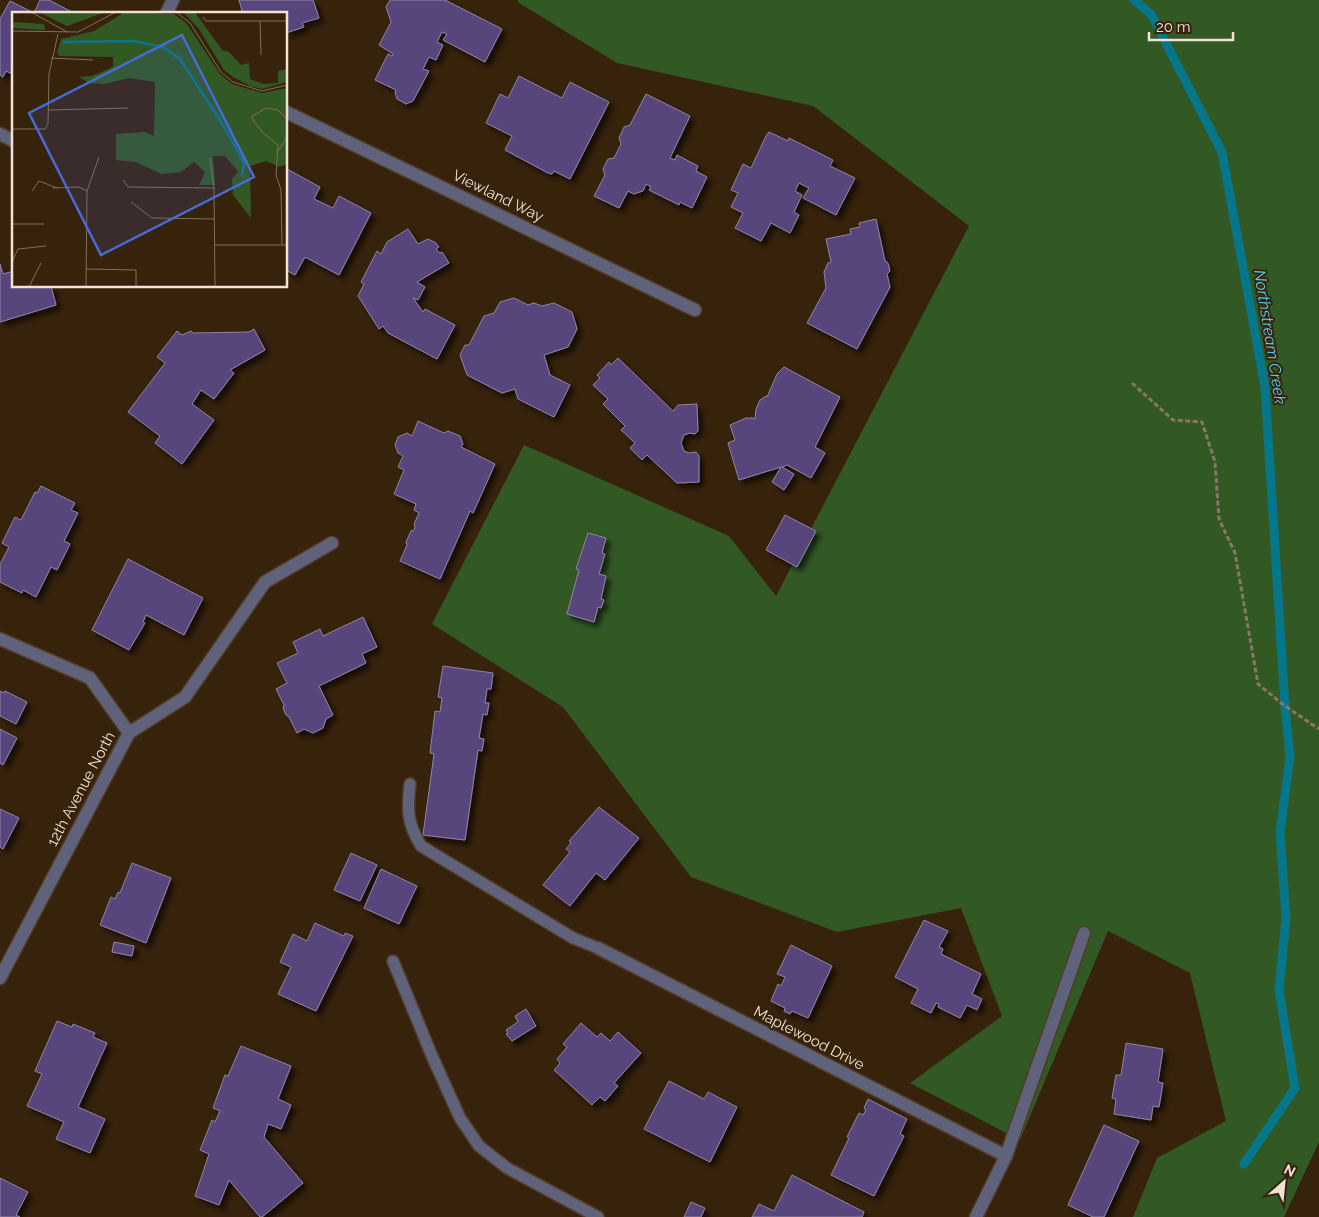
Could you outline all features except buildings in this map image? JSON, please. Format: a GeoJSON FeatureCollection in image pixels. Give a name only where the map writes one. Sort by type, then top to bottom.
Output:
{"type":"FeatureCollection","features":[{"type":"Feature","properties":{"kind":"street"},"geometry":{"type":"LineString","coordinates":[[167,12],[173,0]]}},
{"type":"Feature","properties":{"kind":"street","name":"Viewland Way"},"geometry":{"type":"LineString","coordinates":[[288,113],[695,310]]}},
{"type":"Feature","properties":{"kind":"street"},"geometry":{"type":"LineString","coordinates":[[0,134],[12,140]]}},
{"type":"Feature","properties":{"kind":"street","name":"12th Avenue North"},"geometry":{"type":"LineString","coordinates":[[0,978],[129,734],[185,697],[265,582],[332,543]]}},
{"type":"Feature","properties":{"kind":"street"},"geometry":{"type":"LineString","coordinates":[[0,639],[90,678],[129,734]]}},
{"type":"Feature","properties":{"kind":"street"},"geometry":{"type":"LineString","coordinates":[[976,1217],[1006,1156],[1084,933]]}},
{"type":"Feature","properties":{"kind":"street","name":"Maplewood Drive"},"geometry":{"type":"LineString","coordinates":[[598,948],[1006,1156]]}},
{"type":"Feature","properties":{"kind":"lane"},"geometry":{"type":"LineString","coordinates":[[410,784],[408,805],[411,830],[421,846],[574,938],[598,948]]}},
{"type":"Feature","properties":{"kind":"lane"},"geometry":{"type":"LineString","coordinates":[[392,961],[460,1118],[479,1146],[507,1168],[598,1217]]}},
{"type":"Feature","properties":{"kind":"path"},"geometry":{"type":"LineString","coordinates":[[1132,383],[1173,420],[1202,422],[1216,462],[1220,519],[1235,553],[1258,684],[1285,706],[1319,729]]}},
{"type":"Feature","properties":{"kind":"green space"},"geometry":{"type":"Polygon","coordinates":[[[517,0],[1319,0],[1319,1142],[1284,1217],[1133,1217],[1157,1158],[1226,1121],[1190,973],[1108,931],[1020,1140],[910,1083],[1002,1016],[961,908],[837,932],[691,877],[563,707],[432,624],[524,445],[729,536],[776,596],[969,226],[813,106],[617,63],[517,0]]]}},
{"type":"Feature","properties":{"kind":"waterway","name":"Northstream Creek"},"geometry":{"type":"LineString","coordinates":[[1134,0],[1151,14],[1222,152],[1265,387],[1285,706],[1290,757],[1280,832],[1286,918],[1279,990],[1295,1088],[1244,1164]]}}]}
